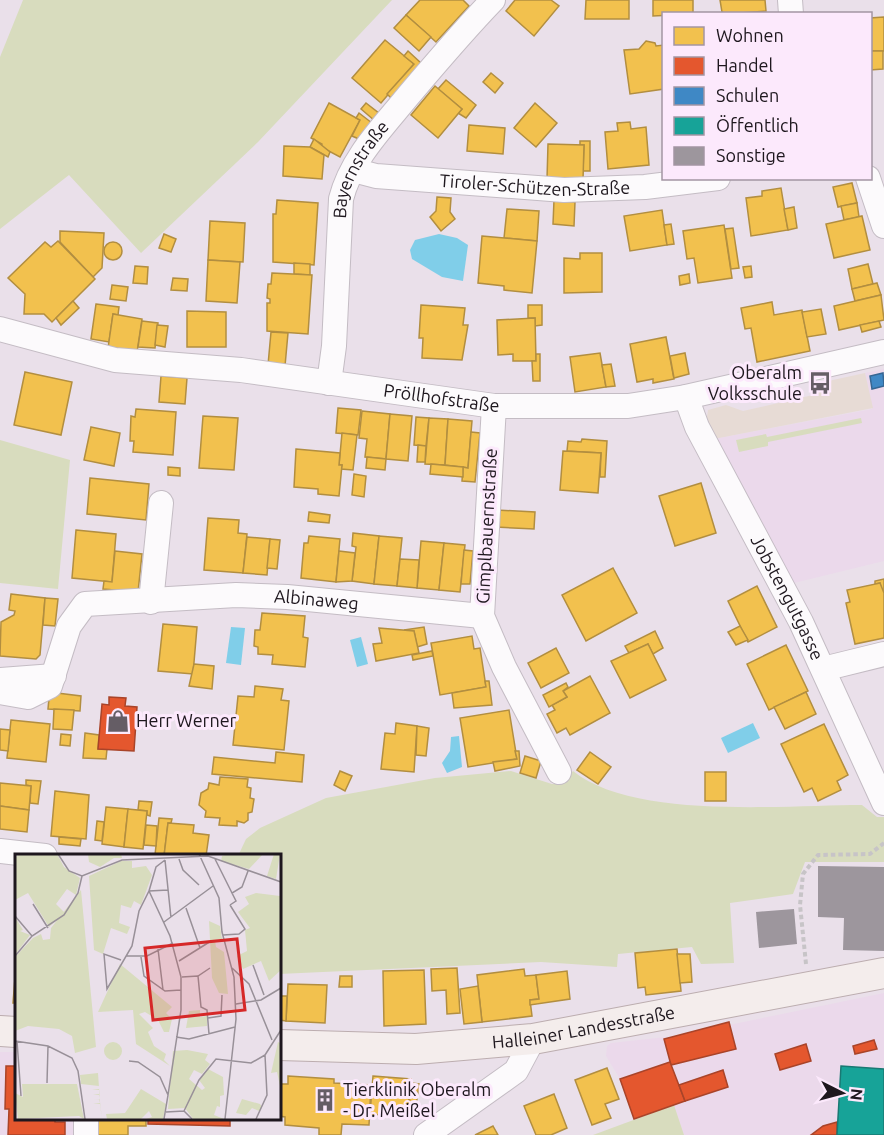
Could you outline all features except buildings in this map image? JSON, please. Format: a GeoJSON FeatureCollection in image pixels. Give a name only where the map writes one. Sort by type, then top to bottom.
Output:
{"type":"FeatureCollection","features":[{"type":"Feature","properties":{"kind":"main road","name":"Halleiner Landesstraße"},"geometry":{"type":"LineString","coordinates":[[280,1045],[416,1049],[533,1040],[884,973]]}},
{"type":"Feature","properties":{"kind":"main road"},"geometry":{"type":"LineString","coordinates":[[0,1031],[15,1032]]}},
{"type":"Feature","properties":{"kind":"street","name":"Bayernstraße"},"geometry":{"type":"LineString","coordinates":[[328,383],[334,346],[341,199],[353,170],[367,146],[459,36],[493,0]]}},
{"type":"Feature","properties":{"kind":"street","name":"Tiroler-Schützen-Straße"},"geometry":{"type":"LineString","coordinates":[[353,170],[376,176],[564,190],[645,187],[702,180]]}},
{"type":"Feature","properties":{"kind":"street"},"geometry":{"type":"LineString","coordinates":[[869,180],[884,226]]}},
{"type":"Feature","properties":{"kind":"street","name":"Pröllhofstraße"},"geometry":{"type":"LineString","coordinates":[[0,329],[115,360],[230,369],[494,406],[628,406],[686,397],[884,352]]}},
{"type":"Feature","properties":{"kind":"street","name":"Jobstengutgasse"},"geometry":{"type":"LineString","coordinates":[[686,397],[697,427],[823,669],[884,803]]}},
{"type":"Feature","properties":{"kind":"street","name":"Gimplbauernstraße"},"geometry":{"type":"LineString","coordinates":[[494,406],[482,616],[504,667],[559,772]]}},
{"type":"Feature","properties":{"kind":"street"},"geometry":{"type":"LineString","coordinates":[[151,602],[160,503]]}},
{"type":"Feature","properties":{"kind":"street","name":"Albinaweg"},"geometry":{"type":"LineString","coordinates":[[0,692],[28,698],[44,692],[50,686],[54,676],[69,626],[85,604],[98,601],[151,602],[236,595],[482,616]]}},
{"type":"Feature","properties":{"kind":"street"},"geometry":{"type":"LineString","coordinates":[[823,669],[884,654]]}},
{"type":"Feature","properties":{"kind":"street"},"geometry":{"type":"LineString","coordinates":[[0,680],[54,676]]}},
{"type":"Feature","properties":{"kind":"street"},"geometry":{"type":"LineString","coordinates":[[0,850],[30,854]]}},
{"type":"Feature","properties":{"kind":"street"},"geometry":{"type":"LineString","coordinates":[[426,1135],[516,1071],[533,1040]]}},
{"type":"Feature","properties":{"kind":"path"},"geometry":{"type":"LineString","coordinates":[[808,986],[800,905],[803,874],[818,855],[870,854],[884,843]]}},
{"type":"Feature","properties":{"kind":"shaded area"},"geometry":{"type":"Polygon","coordinates":[[[884,369],[884,561],[794,583],[714,439],[872,409],[865,373],[884,369]]]}},
{"type":"Feature","properties":{"kind":"shaded area"},"geometry":{"type":"Polygon","coordinates":[[[865,373],[873,408],[714,439],[706,423],[708,410],[726,405],[743,411],[813,395],[824,382],[865,373]]]}},
{"type":"Feature","properties":{"kind":"shaded area"},"geometry":{"type":"Polygon","coordinates":[[[884,993],[884,1135],[684,1135],[674,1105],[634,1120],[620,1079],[606,1056],[607,1046],[611,1043],[675,1036],[884,993]]]}},
{"type":"Feature","properties":{"kind":"shaded area"},"geometry":{"type":"Polygon","coordinates":[[[0,1052],[15,1052],[15,1120],[76,1120],[76,1135],[0,1135],[0,1052]]]}},
{"type":"Feature","properties":{"kind":"green space"},"geometry":{"type":"Polygon","coordinates":[[[23,0],[392,0],[258,142],[141,253],[69,175],[0,229],[0,57],[23,0]]]}},
{"type":"Feature","properties":{"kind":"green space"},"geometry":{"type":"Polygon","coordinates":[[[861,418],[862,423],[768,442],[768,446],[739,452],[736,440],[766,434],[767,437],[861,418]]]}},
{"type":"Feature","properties":{"kind":"green space"},"geometry":{"type":"Polygon","coordinates":[[[0,440],[70,460],[58,589],[0,583],[0,440]]]}},
{"type":"Feature","properties":{"kind":"green space"},"geometry":{"type":"Polygon","coordinates":[[[511,771],[552,784],[563,783],[573,771],[599,787],[633,797],[671,803],[753,807],[862,805],[877,817],[884,817],[884,862],[805,862],[793,894],[730,903],[734,963],[701,964],[692,947],[618,954],[617,967],[541,962],[280,974],[280,854],[239,854],[246,839],[260,828],[326,798],[435,778],[511,771]]]}},
{"type":"Feature","properties":{"kind":"green space"},"geometry":{"type":"Polygon","coordinates":[[[674,1105],[684,1135],[593,1135],[674,1105]]]}},
{"type":"Feature","properties":{"kind":"water"},"geometry":{"type":"Polygon","coordinates":[[[439,234],[457,238],[468,245],[463,281],[442,277],[412,259],[410,250],[415,240],[439,234]]]}},
{"type":"Feature","properties":{"kind":"water"},"geometry":{"type":"Polygon","coordinates":[[[231,627],[245,628],[241,665],[226,663],[231,627]]]}},
{"type":"Feature","properties":{"kind":"water"},"geometry":{"type":"Polygon","coordinates":[[[361,637],[368,664],[357,667],[350,640],[361,637]]]}},
{"type":"Feature","properties":{"kind":"water"},"geometry":{"type":"Polygon","coordinates":[[[753,723],[760,738],[728,753],[721,738],[753,723]]]}},
{"type":"Feature","properties":{"kind":"water"},"geometry":{"type":"Polygon","coordinates":[[[459,736],[462,767],[447,773],[442,763],[450,751],[451,737],[459,736]]]}},
{"type":"Feature","properties":{"kind":"place","name":"Oberalm Volksschule"},"geometry":{"type":"Point","coordinates":[820,383]}},
{"type":"Feature","properties":{"kind":"place","name":"Herr Werner"},"geometry":{"type":"Point","coordinates":[118,721]}},
{"type":"Feature","properties":{"kind":"place","name":"Tierklinik Oberalm - Dr. Meißel"},"geometry":{"type":"Point","coordinates":[325,1100]}}]}
